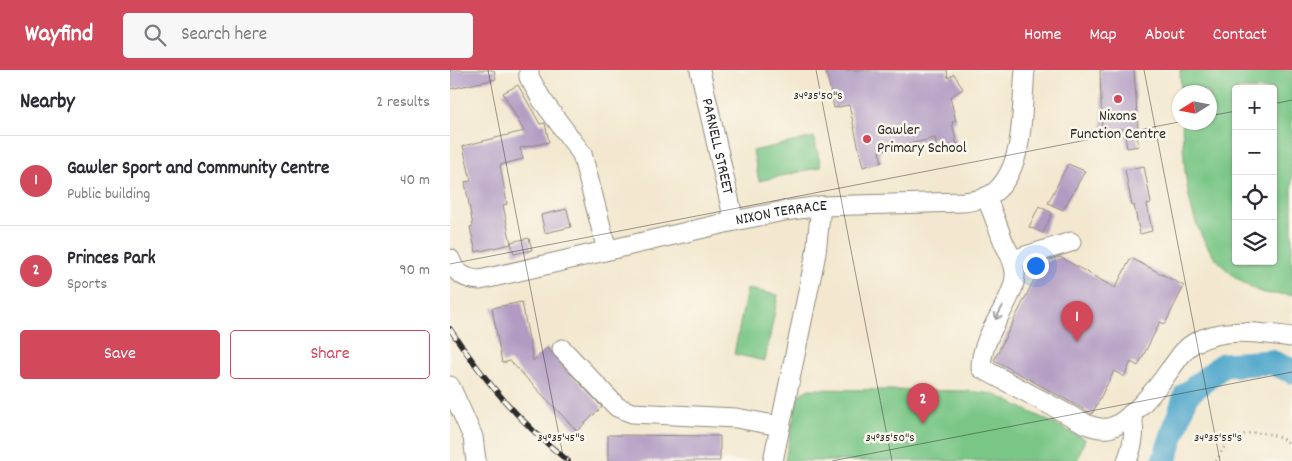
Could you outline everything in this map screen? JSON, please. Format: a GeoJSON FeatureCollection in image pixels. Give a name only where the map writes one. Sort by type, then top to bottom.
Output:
{"type":"FeatureCollection","features":[{"type":"Feature","properties":{"kind":"street"},"geometry":{"type":"LineString","coordinates":[[529,70],[529,77],[542,100],[582,154],[608,250]]}},
{"type":"Feature","properties":{"kind":"street","name":"PARNELL STREET"},"geometry":{"type":"LineString","coordinates":[[700,70],[734,220]]}},
{"type":"Feature","properties":{"kind":"street"},"geometry":{"type":"LineString","coordinates":[[1025,70],[1018,150],[1014,167],[996,191],[986,197],[1014,266],[1014,287],[988,334],[982,354],[981,368],[987,373],[1086,424],[1096,428],[1111,428],[1131,414],[1162,382],[1185,349],[1194,342],[1225,333],[1249,332],[1292,337]]}},
{"type":"Feature","properties":{"kind":"street","name":"NIXON TERRACE"},"geometry":{"type":"LineString","coordinates":[[450,260],[457,272],[465,277],[480,280],[734,220],[821,206],[963,202],[986,197]]}},
{"type":"Feature","properties":{"kind":"street"},"geometry":{"type":"LineString","coordinates":[[773,461],[801,337],[816,253],[821,206]]}},
{"type":"Feature","properties":{"kind":"street"},"geometry":{"type":"LineString","coordinates":[[1014,266],[1071,242]]}},
{"type":"Feature","properties":{"kind":"street"},"geometry":{"type":"LineString","coordinates":[[562,349],[617,407],[632,413],[736,418],[780,426]]}},
{"type":"Feature","properties":{"kind":"street"},"geometry":{"type":"LineString","coordinates":[[450,386],[473,436],[476,461]]}},
{"type":"Feature","properties":{"kind":"street"},"geometry":{"type":"LineString","coordinates":[[1127,461],[1132,448],[1134,422],[1131,414]]}},
{"type":"Feature","properties":{"kind":"path"},"geometry":{"type":"LineString","coordinates":[[1216,461],[1228,443],[1240,435],[1258,432],[1285,439],[1292,446]]}},
{"type":"Feature","properties":{"kind":"green space"},"geometry":{"type":"Polygon","coordinates":[[[1180,70],[1292,70],[1292,295],[1270,294],[1258,291],[1235,277],[1217,260],[1204,241],[1195,219],[1189,197],[1182,130],[1217,130],[1217,85],[1181,85],[1180,70]]]}},
{"type":"Feature","properties":{"kind":"green space"},"geometry":{"type":"Polygon","coordinates":[[[814,137],[821,167],[759,181],[753,151],[814,137]]]}},
{"type":"Feature","properties":{"kind":"green space"},"geometry":{"type":"Polygon","coordinates":[[[747,289],[778,295],[765,361],[734,354],[747,289]]]}},
{"type":"Feature","properties":{"kind":"green space"},"geometry":{"type":"Polygon","coordinates":[[[809,389],[968,391],[994,394],[1085,439],[1077,461],[785,461],[798,395],[809,389]]]}},
{"type":"Feature","properties":{"kind":"building"},"geometry":{"type":"Polygon","coordinates":[[[450,70],[494,70],[496,79],[450,89],[450,70]]]}},
{"type":"Feature","properties":{"kind":"building"},"geometry":{"type":"Polygon","coordinates":[[[826,70],[947,70],[948,78],[954,74],[963,89],[950,97],[956,121],[952,122],[957,145],[937,149],[935,138],[879,151],[882,162],[863,167],[849,105],[834,108],[826,70]]]}},
{"type":"Feature","properties":{"kind":"building","name":"Nixons Function Centre"},"geometry":{"type":"Polygon","coordinates":[[[1100,70],[1134,70],[1138,127],[1135,128],[1139,146],[1127,148],[1124,129],[1102,130],[1100,70]]]}},
{"type":"Feature","properties":{"kind":"building"},"geometry":{"type":"Polygon","coordinates":[[[518,85],[540,124],[545,123],[549,142],[520,148],[523,159],[500,165],[507,204],[503,205],[511,244],[476,252],[470,227],[473,226],[465,182],[471,181],[463,146],[524,131],[503,93],[518,85]]]}},
{"type":"Feature","properties":{"kind":"building"},"geometry":{"type":"Polygon","coordinates":[[[1068,164],[1085,171],[1063,210],[1048,203],[1068,164]]]}},
{"type":"Feature","properties":{"kind":"building"},"geometry":{"type":"Polygon","coordinates":[[[1144,166],[1151,203],[1147,204],[1152,231],[1140,234],[1125,170],[1144,166]]]}},
{"type":"Feature","properties":{"kind":"building"},"geometry":{"type":"Polygon","coordinates":[[[1039,206],[1052,213],[1043,233],[1029,227],[1039,206]]]}},
{"type":"Feature","properties":{"kind":"building"},"geometry":{"type":"Polygon","coordinates":[[[567,209],[571,227],[545,233],[541,215],[567,209]]]}},
{"type":"Feature","properties":{"kind":"building"},"geometry":{"type":"Polygon","coordinates":[[[529,238],[532,250],[514,254],[511,242],[529,238]]]}},
{"type":"Feature","properties":{"kind":"building"},"geometry":{"type":"Polygon","coordinates":[[[1060,257],[1115,288],[1131,258],[1184,286],[1165,324],[1160,322],[1138,366],[1131,362],[1124,377],[1114,371],[1092,414],[994,360],[1043,262],[1060,257]]]}},
{"type":"Feature","properties":{"kind":"building"},"geometry":{"type":"Polygon","coordinates":[[[522,302],[533,361],[547,348],[602,407],[577,431],[510,361],[502,363],[492,308],[522,302]]]}},
{"type":"Feature","properties":{"kind":"building"},"geometry":{"type":"Polygon","coordinates":[[[608,435],[720,436],[720,461],[608,461],[608,435]]]}},
{"type":"Feature","properties":{"kind":"waterway"},"geometry":{"type":"LineString","coordinates":[[1164,461],[1186,395],[1223,365],[1271,362],[1292,371]]}},
{"type":"Feature","properties":{"kind":"railway"},"geometry":{"type":"LineString","coordinates":[[450,329],[490,384],[518,416],[568,461]]}},
{"type":"Feature","properties":{"kind":"place","name":"Nixons Function Centre"},"geometry":{"type":"Point","coordinates":[1118,99]}},
{"type":"Feature","properties":{"kind":"place","name":"Gawler Primary School"},"geometry":{"type":"Point","coordinates":[867,139]}},
{"type":"Feature","properties":{"kind":"place","name":"Gawler Sport and Community Centre"},"geometry":{"type":"Point","coordinates":[1077,342]}},
{"type":"Feature","properties":{"kind":"place","name":"Princes Park"},"geometry":{"type":"Point","coordinates":[923,424]}}]}
